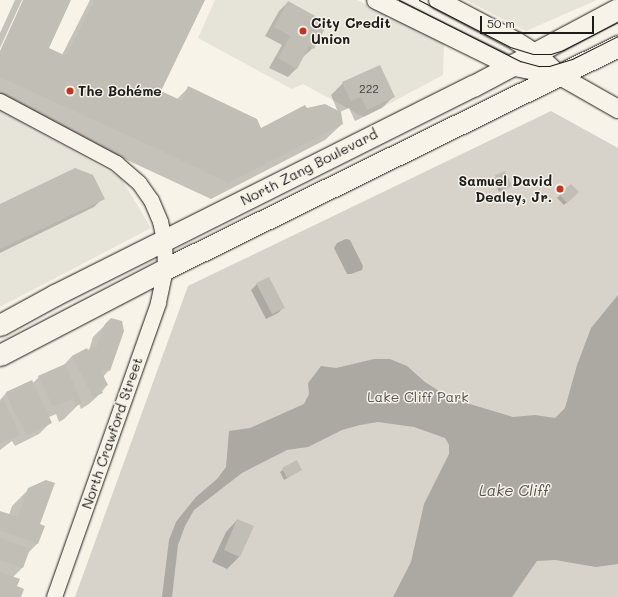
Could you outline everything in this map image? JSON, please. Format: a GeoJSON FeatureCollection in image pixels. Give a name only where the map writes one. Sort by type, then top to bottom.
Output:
{"type":"FeatureCollection","features":[{"type":"Feature","properties":{"kind":"main road","name":"North Zang Boulevard"},"geometry":{"type":"LineString","coordinates":[[0,324],[536,53],[618,9]]}},
{"type":"Feature","properties":{"kind":"main road","name":"North Zang Boulevard"},"geometry":{"type":"LineString","coordinates":[[0,354],[165,269],[516,95],[560,76],[618,46]]}},
{"type":"Feature","properties":{"kind":"street"},"geometry":{"type":"LineString","coordinates":[[376,0],[510,66],[560,76]]}},
{"type":"Feature","properties":{"kind":"street"},"geometry":{"type":"LineString","coordinates":[[438,0],[516,40],[536,53],[560,76],[618,109]]}},
{"type":"Feature","properties":{"kind":"street","name":"North Crawford Street"},"geometry":{"type":"LineString","coordinates":[[0,101],[116,163],[139,183],[152,200],[160,221],[164,240],[165,269],[158,303],[54,597]]}},
{"type":"Feature","properties":{"kind":"shaded area"},"geometry":{"type":"Polygon","coordinates":[[[215,0],[357,0],[444,44],[443,75],[364,117],[303,84],[292,89],[198,38],[215,0]]]}},
{"type":"Feature","properties":{"kind":"shaded area"},"geometry":{"type":"Polygon","coordinates":[[[466,0],[597,0],[526,31],[466,0]]]}},
{"type":"Feature","properties":{"kind":"shaded area"},"geometry":{"type":"Polygon","coordinates":[[[0,110],[121,178],[151,228],[0,307],[0,110]]]}},
{"type":"Feature","properties":{"kind":"green space","name":"Lake Cliff Park"},"geometry":{"type":"Polygon","coordinates":[[[551,111],[618,148],[618,597],[75,597],[188,286],[551,111]]]}},
{"type":"Feature","properties":{"kind":"water"},"geometry":{"type":"Polygon","coordinates":[[[346,239],[350,240],[363,266],[362,270],[351,274],[347,274],[334,248],[337,243],[346,239]]]}},
{"type":"Feature","properties":{"kind":"water","name":"Lake Cliff"},"geometry":{"type":"Polygon","coordinates":[[[618,295],[618,564],[596,567],[555,560],[537,561],[512,597],[393,597],[411,562],[424,504],[449,454],[449,445],[445,438],[414,427],[378,422],[342,430],[308,447],[287,450],[242,473],[194,510],[185,526],[178,545],[172,597],[162,597],[169,540],[176,522],[196,497],[217,479],[226,467],[229,431],[250,428],[304,404],[309,394],[308,383],[321,366],[336,368],[374,359],[390,359],[407,366],[425,382],[444,394],[463,402],[513,417],[535,415],[555,418],[565,408],[577,365],[591,328],[618,295]]]}},
{"type":"Feature","properties":{"kind":"building","name":"The Bohéme"},"geometry":{"type":"Polygon","coordinates":[[[23,0],[71,0],[49,48],[66,56],[95,0],[205,0],[161,91],[182,101],[188,86],[257,119],[261,128],[305,105],[307,108],[325,104],[341,112],[343,124],[228,183],[0,77],[0,51],[23,0]]]}},
{"type":"Feature","properties":{"kind":"building","name":"City Credit Union"},"geometry":{"type":"Polygon","coordinates":[[[288,1],[328,23],[314,49],[309,46],[297,69],[278,58],[290,36],[274,27],[288,1]]]}},
{"type":"Feature","properties":{"kind":"building"},"geometry":{"type":"Polygon","coordinates":[[[380,65],[395,97],[367,110],[361,97],[351,101],[342,82],[380,65]]]}},
{"type":"Feature","properties":{"kind":"building"},"geometry":{"type":"Polygon","coordinates":[[[75,168],[93,175],[105,199],[0,249],[0,204],[75,168]]]}},
{"type":"Feature","properties":{"kind":"building"},"geometry":{"type":"Polygon","coordinates":[[[505,171],[512,186],[502,190],[495,175],[505,171]]]}},
{"type":"Feature","properties":{"kind":"building"},"geometry":{"type":"Polygon","coordinates":[[[571,184],[579,192],[567,203],[559,194],[571,184]]]}},
{"type":"Feature","properties":{"kind":"building"},"geometry":{"type":"Polygon","coordinates":[[[269,277],[285,308],[272,314],[256,283],[269,277]]]}},
{"type":"Feature","properties":{"kind":"building"},"geometry":{"type":"Polygon","coordinates":[[[111,318],[122,321],[124,331],[110,371],[105,369],[101,371],[108,385],[101,389],[103,393],[93,397],[72,356],[87,348],[88,350],[95,346],[96,348],[105,324],[111,318]]]}},
{"type":"Feature","properties":{"kind":"building"},"geometry":{"type":"Polygon","coordinates":[[[65,364],[82,403],[76,406],[73,398],[53,407],[38,376],[65,364]]]}},
{"type":"Feature","properties":{"kind":"building"},"geometry":{"type":"Polygon","coordinates":[[[32,380],[52,423],[27,435],[17,416],[16,417],[6,392],[32,380]]]}},
{"type":"Feature","properties":{"kind":"building"},"geometry":{"type":"Polygon","coordinates":[[[4,400],[20,435],[0,444],[0,402],[4,400]]]}},
{"type":"Feature","properties":{"kind":"building"},"geometry":{"type":"Polygon","coordinates":[[[297,460],[302,470],[287,478],[282,468],[297,460]]]}},
{"type":"Feature","properties":{"kind":"building"},"geometry":{"type":"Polygon","coordinates":[[[46,480],[55,483],[40,524],[45,526],[38,544],[0,530],[0,511],[18,517],[28,488],[46,480]]]}},
{"type":"Feature","properties":{"kind":"building"},"geometry":{"type":"Polygon","coordinates":[[[237,519],[254,526],[240,557],[224,550],[237,519]]]}},
{"type":"Feature","properties":{"kind":"building"},"geometry":{"type":"Polygon","coordinates":[[[0,538],[30,549],[23,568],[0,560],[0,538]]]}},
{"type":"Feature","properties":{"kind":"building"},"geometry":{"type":"Polygon","coordinates":[[[0,572],[20,579],[17,586],[24,589],[21,597],[0,597],[0,572]]]}},
{"type":"Feature","properties":{"kind":"tram line"},"geometry":{"type":"LineString","coordinates":[[399,0],[520,61],[539,66],[549,66],[572,59],[618,36]]}},
{"type":"Feature","properties":{"kind":"tram line"},"geometry":{"type":"LineString","coordinates":[[419,0],[510,47],[533,54],[551,54],[563,50],[618,22]]}},
{"type":"Feature","properties":{"kind":"place","name":"City Credit Union"},"geometry":{"type":"Point","coordinates":[303,31]}},
{"type":"Feature","properties":{"kind":"place","name":"The Bohéme"},"geometry":{"type":"Point","coordinates":[70,91]}},
{"type":"Feature","properties":{"kind":"place","name":"Samuel David Dealey, Jr."},"geometry":{"type":"Point","coordinates":[560,189]}}]}
